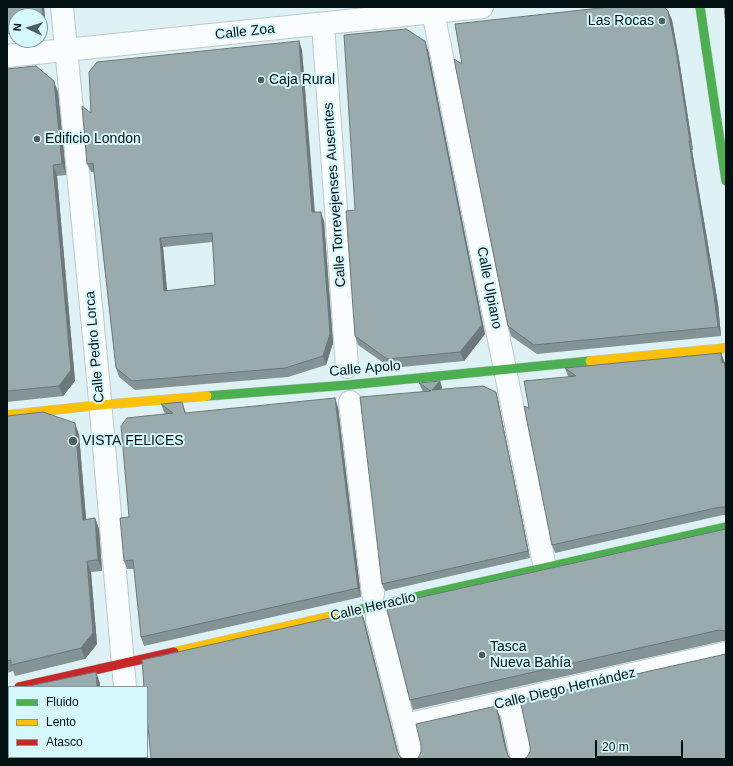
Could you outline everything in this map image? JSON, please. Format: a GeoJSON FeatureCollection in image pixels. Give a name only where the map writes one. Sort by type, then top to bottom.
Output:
{"type":"FeatureCollection","features":[{"type":"Feature","properties":{"kind":"street","name":"Calle Pedro Lorca"},"geometry":{"type":"LineString","coordinates":[[62,7],[125,686]]}},
{"type":"Feature","properties":{"kind":"street","name":"Calle Zoa"},"geometry":{"type":"LineString","coordinates":[[7,56],[323,24],[433,10],[482,7]]}},
{"type":"Feature","properties":{"kind":"street"},"geometry":{"type":"LineString","coordinates":[[700,7],[726,181]]}},
{"type":"Feature","properties":{"kind":"street","name":"Calle Ulpiano"},"geometry":{"type":"LineString","coordinates":[[433,10],[545,568]]}},
{"type":"Feature","properties":{"kind":"street","name":"Calle Torrevejenses Ausentes"},"geometry":{"type":"LineString","coordinates":[[323,24],[346,367]]}},
{"type":"Feature","properties":{"kind":"street","name":"Calle Apolo"},"geometry":{"type":"LineString","coordinates":[[7,415],[100,405],[340,386],[726,348]]}},
{"type":"Feature","properties":{"kind":"street"},"geometry":{"type":"LineString","coordinates":[[350,402],[373,594]]}},
{"type":"Feature","properties":{"kind":"street","name":"Calle Heraclio"},"geometry":{"type":"LineString","coordinates":[[23,686],[726,527]]}},
{"type":"Feature","properties":{"kind":"street"},"geometry":{"type":"LineString","coordinates":[[377,618],[413,759]]}},
{"type":"Feature","properties":{"kind":"street","name":"Calle Diego Hernández"},"geometry":{"type":"LineString","coordinates":[[405,725],[726,653]]}},
{"type":"Feature","properties":{"kind":"street"},"geometry":{"type":"LineString","coordinates":[[509,702],[522,759]]}},
{"type":"Feature","properties":{"kind":"building"},"geometry":{"type":"Polygon","coordinates":[[[7,7],[42,7],[8,8],[7,25],[7,7]]]}},
{"type":"Feature","properties":{"kind":"building"},"geometry":{"type":"Polygon","coordinates":[[[609,7],[664,7],[668,11],[676,50],[718,327],[534,345],[508,326],[454,59],[462,64],[455,24],[609,7]]]}},
{"type":"Feature","properties":{"kind":"building"},"geometry":{"type":"Polygon","coordinates":[[[724,7],[726,7],[726,24],[724,7]]]}},
{"type":"Feature","properties":{"kind":"building"},"geometry":{"type":"Polygon","coordinates":[[[406,29],[425,41],[482,325],[460,352],[387,359],[355,336],[346,211],[355,210],[344,35],[406,29]]]}},
{"type":"Feature","properties":{"kind":"building"},"geometry":{"type":"Polygon","coordinates":[[[299,41],[312,212],[321,212],[330,334],[323,356],[285,368],[132,381],[116,368],[93,163],[87,164],[82,106],[91,113],[89,72],[97,62],[299,41]],[[212,233],[160,238],[164,291],[215,285],[212,233]]]}},
{"type":"Feature","properties":{"kind":"building"},"geometry":{"type":"Polygon","coordinates":[[[36,66],[54,81],[62,164],[53,165],[71,370],[59,386],[7,391],[7,69],[36,66]]]}},
{"type":"Feature","properties":{"kind":"building"},"geometry":{"type":"Polygon","coordinates":[[[721,353],[722,363],[724,362],[726,371],[726,507],[720,507],[552,545],[524,406],[529,408],[524,381],[576,376],[565,368],[721,353]]]}},
{"type":"Feature","properties":{"kind":"building"},"geometry":{"type":"Polygon","coordinates":[[[440,381],[432,390],[483,386],[496,392],[528,551],[382,584],[360,397],[431,391],[419,383],[440,381]]]}},
{"type":"Feature","properties":{"kind":"building"},"geometry":{"type":"Polygon","coordinates":[[[335,398],[358,588],[141,637],[133,560],[124,561],[120,518],[129,517],[121,426],[127,418],[173,413],[161,404],[182,402],[185,413],[335,398]]]}},
{"type":"Feature","properties":{"kind":"building"},"geometry":{"type":"Polygon","coordinates":[[[43,412],[75,423],[83,520],[95,518],[98,560],[87,561],[93,633],[81,648],[11,665],[11,660],[7,661],[7,416],[43,412]]]}},
{"type":"Feature","properties":{"kind":"building"},"geometry":{"type":"Polygon","coordinates":[[[726,529],[726,631],[719,630],[410,700],[386,605],[726,529]]]}},
{"type":"Feature","properties":{"kind":"building"},"geometry":{"type":"Polygon","coordinates":[[[361,611],[397,751],[400,757],[404,759],[151,759],[148,727],[148,686],[144,686],[142,660],[361,611]]]}},
{"type":"Feature","properties":{"kind":"building"},"geometry":{"type":"Polygon","coordinates":[[[726,654],[726,759],[524,759],[530,752],[530,746],[520,700],[726,654]]]}},
{"type":"Feature","properties":{"kind":"building"},"geometry":{"type":"Polygon","coordinates":[[[96,672],[97,686],[29,686],[96,672]]]}},
{"type":"Feature","properties":{"kind":"building"},"geometry":{"type":"Polygon","coordinates":[[[496,706],[506,751],[512,759],[415,759],[418,758],[421,752],[421,745],[416,724],[496,706]]]}},
{"type":"Feature","properties":{"kind":"building"},"geometry":{"type":"Polygon","coordinates":[[[7,734],[8,758],[103,758],[103,759],[7,759],[7,734]]]}},
{"type":"Feature","properties":{"kind":"traffic: fast"},"geometry":{"type":"LineString","coordinates":[[700,7],[726,181]]}},
{"type":"Feature","properties":{"kind":"traffic: fast"},"geometry":{"type":"LineString","coordinates":[[207,396],[348,385],[590,361]]}},
{"type":"Feature","properties":{"kind":"traffic: fast"},"geometry":{"type":"LineString","coordinates":[[353,611],[726,527]]}},
{"type":"Feature","properties":{"kind":"traffic: slow"},"geometry":{"type":"LineString","coordinates":[[590,361],[726,348]]}},
{"type":"Feature","properties":{"kind":"traffic: slow"},"geometry":{"type":"LineString","coordinates":[[7,415],[207,396]]}},
{"type":"Feature","properties":{"kind":"traffic: slow"},"geometry":{"type":"LineString","coordinates":[[174,652],[353,611]]}},
{"type":"Feature","properties":{"kind":"traffic: jam"},"geometry":{"type":"LineString","coordinates":[[23,686],[174,652]]}},
{"type":"Feature","properties":{"kind":"place","name":"Las Rocas"},"geometry":{"type":"Point","coordinates":[662,21]}},
{"type":"Feature","properties":{"kind":"place","name":"Caja Rural"},"geometry":{"type":"Point","coordinates":[261,80]}},
{"type":"Feature","properties":{"kind":"place","name":"Edificio London"},"geometry":{"type":"Point","coordinates":[37,139]}},
{"type":"Feature","properties":{"kind":"place","name":"VISTA FELICES"},"geometry":{"type":"Point","coordinates":[73,441]}},
{"type":"Feature","properties":{"kind":"place","name":"Tasca Nueva Bahía"},"geometry":{"type":"Point","coordinates":[482,655]}}]}
